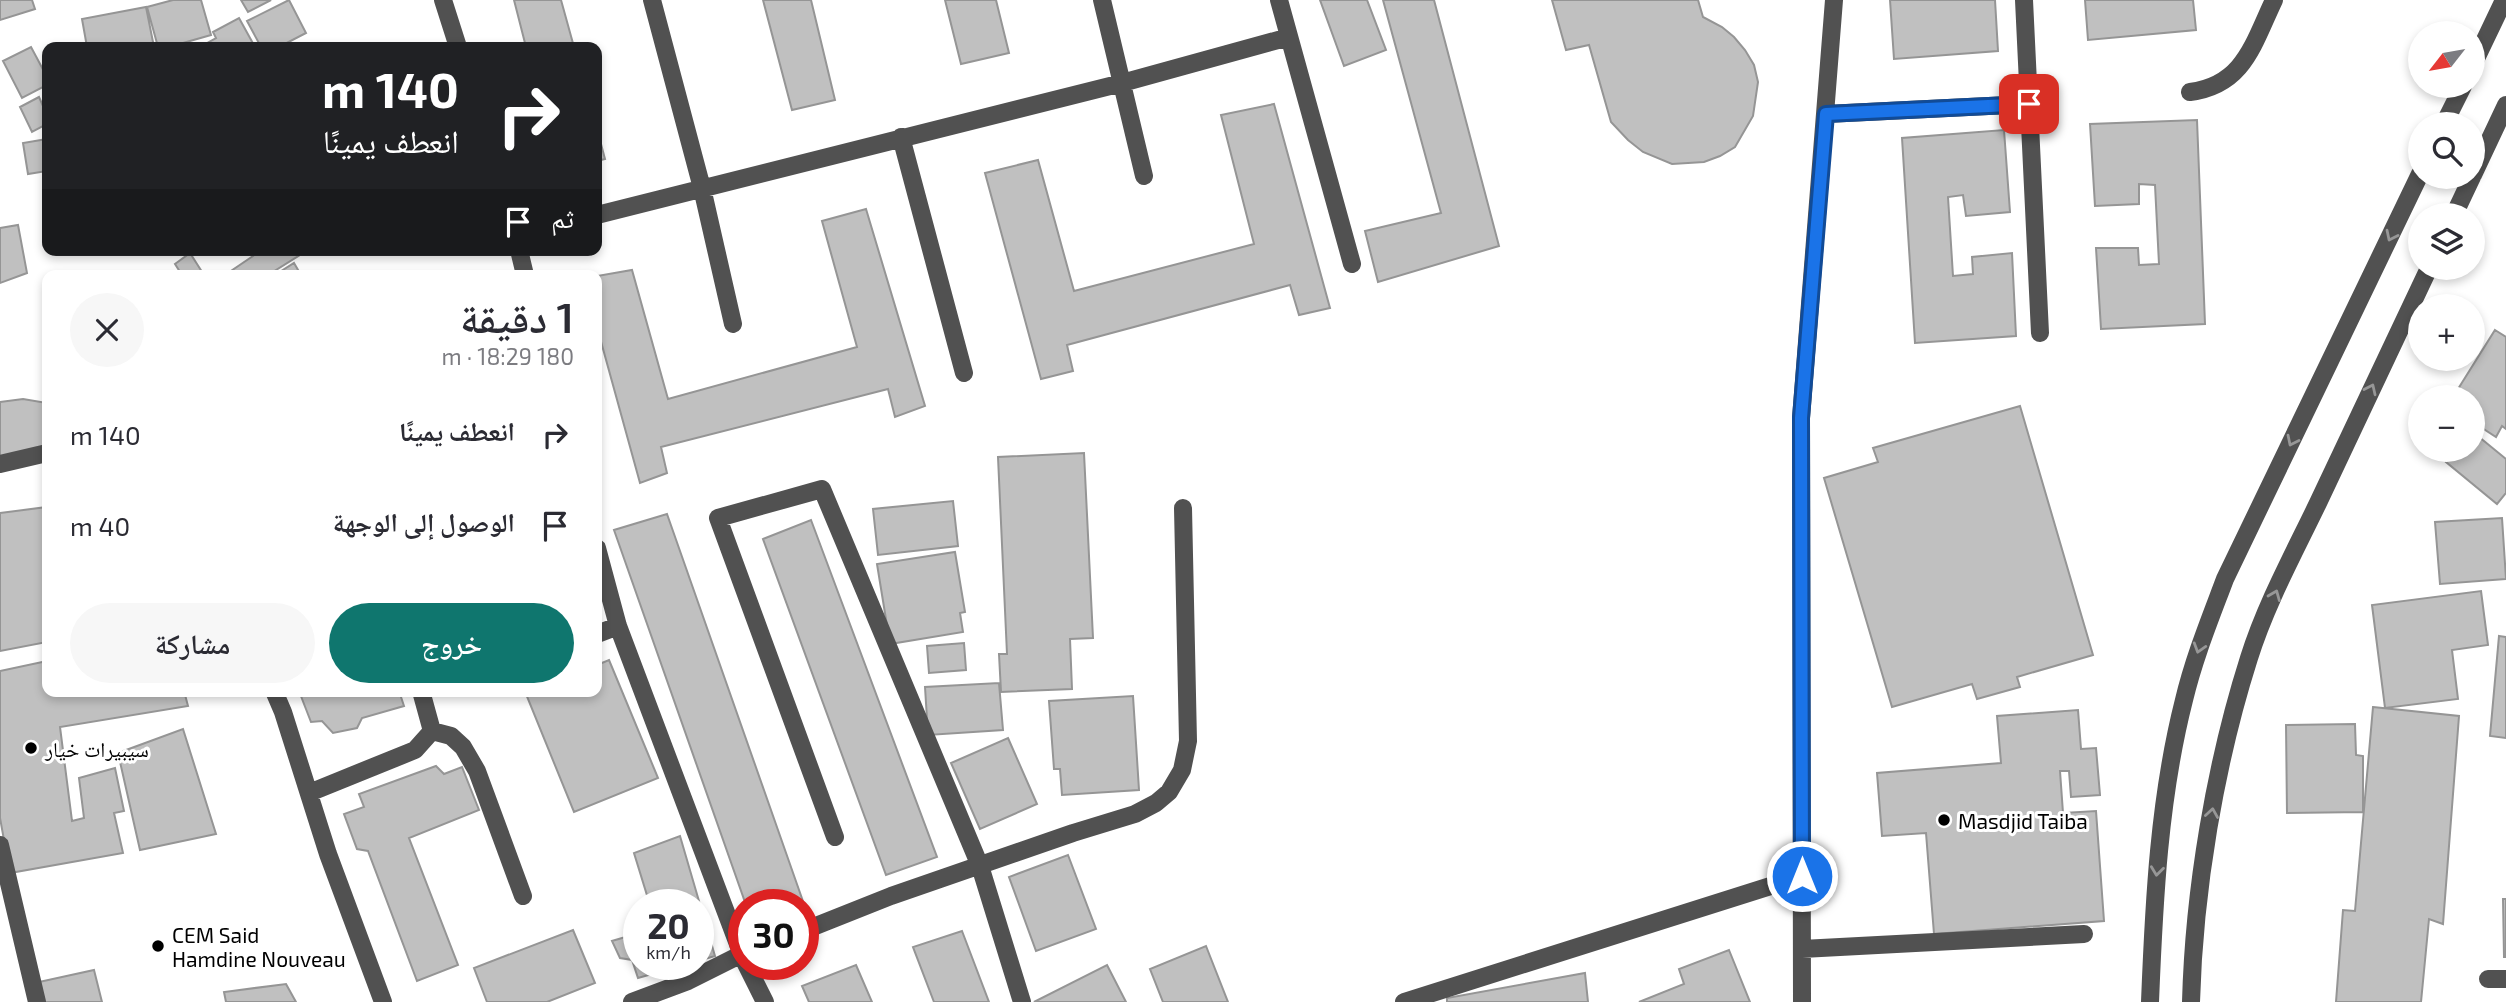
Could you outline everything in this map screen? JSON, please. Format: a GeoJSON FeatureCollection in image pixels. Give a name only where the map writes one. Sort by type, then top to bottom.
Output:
{"type":"FeatureCollection","features":[{"type":"Feature","properties":{"kind":"street"},"geometry":{"type":"LineString","coordinates":[[443,0],[456,42]]}},
{"type":"Feature","properties":{"kind":"street"},"geometry":{"type":"LineString","coordinates":[[652,0],[702,188],[733,324]]}},
{"type":"Feature","properties":{"kind":"street"},"geometry":{"type":"LineString","coordinates":[[1102,0],[1144,176]]}},
{"type":"Feature","properties":{"kind":"street"},"geometry":{"type":"LineString","coordinates":[[1279,0],[1352,264]]}},
{"type":"Feature","properties":{"kind":"street"},"geometry":{"type":"LineString","coordinates":[[1802,1002],[1801,418],[1834,0]]}},
{"type":"Feature","properties":{"kind":"street"},"geometry":{"type":"LineString","coordinates":[[2024,0],[2040,333]]}},
{"type":"Feature","properties":{"kind":"street"},"geometry":{"type":"LineString","coordinates":[[2190,92],[2214,87],[2234,74],[2244,62],[2274,0]]}},
{"type":"Feature","properties":{"kind":"street"},"geometry":{"type":"LineString","coordinates":[[2485,40],[2504,0]]}},
{"type":"Feature","properties":{"kind":"street"},"geometry":{"type":"LineString","coordinates":[[602,214],[1122,83],[1289,37]]}},
{"type":"Feature","properties":{"kind":"street"},"geometry":{"type":"LineString","coordinates":[[1826,114],[2029,104]]}},
{"type":"Feature","properties":{"kind":"street"},"geometry":{"type":"LineString","coordinates":[[2485,149],[2506,105]]}},
{"type":"Feature","properties":{"kind":"street"},"geometry":{"type":"LineString","coordinates":[[901,137],[964,373]]}},
{"type":"Feature","properties":{"kind":"street"},"geometry":{"type":"LineString","coordinates":[[2150,1002],[2155,885],[2171,761],[2184,698],[2202,638],[2225,579],[2413,189]]}},
{"type":"Feature","properties":{"kind":"street"},"geometry":{"type":"LineString","coordinates":[[2191,1002],[2192,956],[2213,803],[2229,726],[2250,655],[2278,585],[2423,280]]}},
{"type":"Feature","properties":{"kind":"street"},"geometry":{"type":"LineString","coordinates":[[0,464],[42,454]]}},
{"type":"Feature","properties":{"kind":"street"},"geometry":{"type":"LineString","coordinates":[[835,837],[718,518],[822,489],[980,866],[1022,1002]]}},
{"type":"Feature","properties":{"kind":"street"},"geometry":{"type":"LineString","coordinates":[[819,925],[891,896],[1135,814],[1170,792],[1182,769],[1188,741],[1183,508]]}},
{"type":"Feature","properties":{"kind":"street"},"geometry":{"type":"LineString","coordinates":[[602,567],[618,626],[728,918]]}},
{"type":"Feature","properties":{"kind":"street"},"geometry":{"type":"LineString","coordinates":[[602,632],[618,626]]}},
{"type":"Feature","properties":{"kind":"street"},"geometry":{"type":"LineString","coordinates":[[276,697],[328,854],[383,1002]]}},
{"type":"Feature","properties":{"kind":"street"},"geometry":{"type":"LineString","coordinates":[[423,697],[432,731]]}},
{"type":"Feature","properties":{"kind":"street"},"geometry":{"type":"LineString","coordinates":[[309,793],[415,750],[432,731]]}},
{"type":"Feature","properties":{"kind":"street"},"geometry":{"type":"LineString","coordinates":[[432,731],[451,736],[463,747],[477,771],[523,896]]}},
{"type":"Feature","properties":{"kind":"street"},"geometry":{"type":"LineString","coordinates":[[0,845],[5,889],[37,1002]]}},
{"type":"Feature","properties":{"kind":"street"},"geometry":{"type":"LineString","coordinates":[[1404,1002],[1802,876]]}},
{"type":"Feature","properties":{"kind":"street"},"geometry":{"type":"LineString","coordinates":[[1802,949],[2084,934]]}},
{"type":"Feature","properties":{"kind":"street"},"geometry":{"type":"LineString","coordinates":[[632,1002],[728,964]]}},
{"type":"Feature","properties":{"kind":"street"},"geometry":{"type":"LineString","coordinates":[[754,980],[765,1002]]}},
{"type":"Feature","properties":{"kind":"building"},"geometry":{"type":"Polygon","coordinates":[[[0,0],[32,0],[35,9],[0,20],[0,0]]]}},
{"type":"Feature","properties":{"kind":"building"},"geometry":{"type":"Polygon","coordinates":[[[173,0],[201,0],[211,35],[186,42],[157,42],[147,7],[173,0]]]}},
{"type":"Feature","properties":{"kind":"building"},"geometry":{"type":"Polygon","coordinates":[[[241,0],[271,0],[248,12],[241,0]]]}},
{"type":"Feature","properties":{"kind":"building"},"geometry":{"type":"Polygon","coordinates":[[[289,0],[306,33],[289,42],[258,42],[247,21],[289,0]]]}},
{"type":"Feature","properties":{"kind":"building"},"geometry":{"type":"Polygon","coordinates":[[[514,0],[561,0],[573,42],[525,42],[514,0]]]}},
{"type":"Feature","properties":{"kind":"building"},"geometry":{"type":"Polygon","coordinates":[[[763,0],[811,0],[835,100],[792,110],[763,0]]]}},
{"type":"Feature","properties":{"kind":"building"},"geometry":{"type":"Polygon","coordinates":[[[945,0],[996,0],[1009,53],[961,64],[945,0]]]}},
{"type":"Feature","properties":{"kind":"building"},"geometry":{"type":"Polygon","coordinates":[[[1320,0],[1367,0],[1386,50],[1344,66],[1320,0]]]}},
{"type":"Feature","properties":{"kind":"building"},"geometry":{"type":"Polygon","coordinates":[[[1383,0],[1434,0],[1499,246],[1378,282],[1365,231],[1441,213],[1383,0]]]}},
{"type":"Feature","properties":{"kind":"building"},"geometry":{"type":"Polygon","coordinates":[[[1552,0],[1698,0],[1703,17],[1734,37],[1754,65],[1758,82],[1753,116],[1735,147],[1704,162],[1672,164],[1643,152],[1628,140],[1611,122],[1589,45],[1566,50],[1552,0]]]}},
{"type":"Feature","properties":{"kind":"building"},"geometry":{"type":"Polygon","coordinates":[[[1890,0],[1995,0],[1998,51],[1894,59],[1890,0]]]}},
{"type":"Feature","properties":{"kind":"building"},"geometry":{"type":"Polygon","coordinates":[[[2085,0],[2193,0],[2196,30],[2088,40],[2085,0]]]}},
{"type":"Feature","properties":{"kind":"building"},"geometry":{"type":"Polygon","coordinates":[[[146,7],[153,42],[86,42],[82,19],[146,7]]]}},
{"type":"Feature","properties":{"kind":"building"},"geometry":{"type":"Polygon","coordinates":[[[239,18],[252,42],[209,42],[216,38],[213,32],[239,18]]]}},
{"type":"Feature","properties":{"kind":"building"},"geometry":{"type":"Polygon","coordinates":[[[31,47],[42,68],[42,88],[22,98],[3,61],[31,47]]]}},
{"type":"Feature","properties":{"kind":"building"},"geometry":{"type":"Polygon","coordinates":[[[39,97],[42,104],[42,127],[32,132],[20,107],[39,97]]]}},
{"type":"Feature","properties":{"kind":"building"},"geometry":{"type":"Polygon","coordinates":[[[1274,104],[1330,308],[1299,315],[1290,285],[1067,345],[1073,371],[1041,379],[985,173],[1038,160],[1074,291],[1254,244],[1221,115],[1274,104]]]}},
{"type":"Feature","properties":{"kind":"building"},"geometry":{"type":"Polygon","coordinates":[[[2197,120],[2205,324],[2101,329],[2096,248],[2138,248],[2139,265],[2159,264],[2155,185],[2139,184],[2139,204],[2095,206],[2090,124],[2197,120]]]}},
{"type":"Feature","properties":{"kind":"building"},"geometry":{"type":"Polygon","coordinates":[[[2004,130],[2010,212],[1966,216],[1963,195],[1948,197],[1953,276],[1973,274],[1972,257],[2012,253],[2016,336],[1915,343],[1902,138],[2004,130]]]}},
{"type":"Feature","properties":{"kind":"building"},"geometry":{"type":"Polygon","coordinates":[[[42,140],[42,172],[28,174],[23,143],[42,140]]]}},
{"type":"Feature","properties":{"kind":"building"},"geometry":{"type":"Polygon","coordinates":[[[866,209],[925,406],[895,417],[888,389],[661,447],[667,473],[640,483],[602,345],[602,275],[632,270],[668,399],[857,347],[822,221],[866,209]]]}},
{"type":"Feature","properties":{"kind":"building"},"geometry":{"type":"Polygon","coordinates":[[[18,225],[27,273],[0,283],[0,228],[18,225]]]}},
{"type":"Feature","properties":{"kind":"building"},"geometry":{"type":"Polygon","coordinates":[[[186,256],[192,256],[201,270],[179,270],[175,264],[186,256]]]}},
{"type":"Feature","properties":{"kind":"building"},"geometry":{"type":"Polygon","coordinates":[[[253,256],[298,256],[276,270],[232,270],[253,256]]]}},
{"type":"Feature","properties":{"kind":"building"},"geometry":{"type":"Polygon","coordinates":[[[294,263],[298,270],[283,270],[294,263]]]}},
{"type":"Feature","properties":{"kind":"building"},"geometry":{"type":"Polygon","coordinates":[[[2495,330],[2506,337],[2506,429],[2502,426],[2496,437],[2485,430],[2485,385],[2461,385],[2469,371],[2485,371],[2485,346],[2495,330]]]}},
{"type":"Feature","properties":{"kind":"building"},"geometry":{"type":"Polygon","coordinates":[[[23,399],[42,402],[42,453],[0,459],[0,402],[23,399]]]}},
{"type":"Feature","properties":{"kind":"building"},"geometry":{"type":"Polygon","coordinates":[[[2020,406],[2093,655],[2017,677],[2020,687],[1977,699],[1972,684],[1892,707],[1824,478],[1878,462],[1873,448],[2020,406]]]}},
{"type":"Feature","properties":{"kind":"building"},"geometry":{"type":"Polygon","coordinates":[[[2485,442],[2506,459],[2506,493],[2497,504],[2446,462],[2485,462],[2485,442]]]}},
{"type":"Feature","properties":{"kind":"building"},"geometry":{"type":"Polygon","coordinates":[[[1084,453],[1093,638],[1070,639],[1072,689],[1001,692],[999,654],[1007,654],[998,457],[1084,453]]]}},
{"type":"Feature","properties":{"kind":"building"},"geometry":{"type":"Polygon","coordinates":[[[953,501],[958,546],[878,555],[873,509],[953,501]]]}},
{"type":"Feature","properties":{"kind":"building"},"geometry":{"type":"Polygon","coordinates":[[[42,508],[42,643],[0,651],[0,513],[42,508]]]}},
{"type":"Feature","properties":{"kind":"building"},"geometry":{"type":"Polygon","coordinates":[[[667,514],[799,889],[740,889],[614,530],[667,514]]]}},
{"type":"Feature","properties":{"kind":"building"},"geometry":{"type":"Polygon","coordinates":[[[2502,518],[2506,579],[2440,584],[2435,522],[2502,518]]]}},
{"type":"Feature","properties":{"kind":"building"},"geometry":{"type":"Polygon","coordinates":[[[811,520],[937,857],[886,875],[763,539],[811,520]]]}},
{"type":"Feature","properties":{"kind":"building"},"geometry":{"type":"Polygon","coordinates":[[[955,552],[965,612],[960,613],[963,632],[890,644],[877,564],[955,552]]]}},
{"type":"Feature","properties":{"kind":"building"},"geometry":{"type":"Polygon","coordinates":[[[2481,591],[2488,645],[2452,650],[2458,699],[2385,708],[2372,605],[2481,591]]]}},
{"type":"Feature","properties":{"kind":"building"},"geometry":{"type":"Polygon","coordinates":[[[2499,636],[2506,637],[2506,738],[2490,736],[2499,636]]]}},
{"type":"Feature","properties":{"kind":"building"},"geometry":{"type":"Polygon","coordinates":[[[964,643],[966,670],[929,673],[927,646],[964,643]]]}},
{"type":"Feature","properties":{"kind":"building"},"geometry":{"type":"Polygon","coordinates":[[[609,660],[658,778],[574,812],[527,697],[602,697],[602,663],[609,660]]]}},
{"type":"Feature","properties":{"kind":"building","name":"سيبيرات خيار"},"geometry":{"type":"Polygon","coordinates":[[[42,662],[42,697],[186,697],[188,706],[60,727],[72,821],[84,818],[79,778],[115,768],[124,811],[114,813],[123,853],[10,873],[0,818],[0,671],[42,662]]]}},
{"type":"Feature","properties":{"kind":"building"},"geometry":{"type":"Polygon","coordinates":[[[999,683],[1003,730],[928,735],[925,687],[999,683]]]}},
{"type":"Feature","properties":{"kind":"building"},"geometry":{"type":"Polygon","coordinates":[[[1133,696],[1139,790],[1062,795],[1060,769],[1054,769],[1049,701],[1133,696]]]}},
{"type":"Feature","properties":{"kind":"building"},"geometry":{"type":"Polygon","coordinates":[[[301,697],[401,697],[404,706],[362,718],[357,728],[333,733],[322,721],[311,722],[301,697]]]}},
{"type":"Feature","properties":{"kind":"building"},"geometry":{"type":"Polygon","coordinates":[[[2373,707],[2459,716],[2443,924],[2429,919],[2421,1002],[2336,1002],[2343,910],[2355,911],[2373,707]]]}},
{"type":"Feature","properties":{"kind":"building"},"geometry":{"type":"Polygon","coordinates":[[[2078,710],[2081,749],[2096,748],[2100,795],[2071,797],[2069,771],[2060,771],[2063,813],[2096,811],[2104,921],[1934,934],[1926,833],[1882,836],[1877,773],[2001,763],[1997,716],[2078,710]]]}},
{"type":"Feature","properties":{"kind":"building"},"geometry":{"type":"Polygon","coordinates":[[[2355,724],[2356,755],[2363,756],[2363,812],[2287,813],[2286,725],[2355,724]]]}},
{"type":"Feature","properties":{"kind":"building"},"geometry":{"type":"Polygon","coordinates":[[[183,729],[216,834],[140,850],[118,753],[183,729]]]}},
{"type":"Feature","properties":{"kind":"building"},"geometry":{"type":"Polygon","coordinates":[[[1008,738],[1037,804],[980,829],[951,763],[1008,738]]]}},
{"type":"Feature","properties":{"kind":"building"},"geometry":{"type":"Polygon","coordinates":[[[436,766],[444,774],[462,767],[479,810],[409,838],[458,965],[417,981],[368,851],[357,849],[344,814],[364,807],[359,794],[436,766]]]}},
{"type":"Feature","properties":{"kind":"building"},"geometry":{"type":"Polygon","coordinates":[[[680,836],[695,889],[645,889],[634,853],[680,836]]]}},
{"type":"Feature","properties":{"kind":"building"},"geometry":{"type":"Polygon","coordinates":[[[1068,855],[1096,929],[1036,951],[1009,877],[1068,855]]]}},
{"type":"Feature","properties":{"kind":"building"},"geometry":{"type":"Polygon","coordinates":[[[2503,899],[2506,899],[2506,957],[2504,957],[2503,899]]]}},
{"type":"Feature","properties":{"kind":"building"},"geometry":{"type":"Polygon","coordinates":[[[573,930],[595,983],[547,1002],[487,1002],[474,968],[573,930]]]}},
{"type":"Feature","properties":{"kind":"building"},"geometry":{"type":"Polygon","coordinates":[[[962,931],[989,1002],[934,1002],[913,947],[962,931]]]}},
{"type":"Feature","properties":{"kind":"building"},"geometry":{"type":"Polygon","coordinates":[[[623,938],[623,958],[620,958],[612,941],[623,938]]]}},
{"type":"Feature","properties":{"kind":"building"},"geometry":{"type":"Polygon","coordinates":[[[1206,946],[1228,1002],[1163,1002],[1150,969],[1206,946]]]}},
{"type":"Feature","properties":{"kind":"building"},"geometry":{"type":"Polygon","coordinates":[[[1729,950],[1750,1002],[1639,1002],[1684,984],[1679,969],[1729,950]]]}},
{"type":"Feature","properties":{"kind":"building"},"geometry":{"type":"Polygon","coordinates":[[[856,965],[872,1002],[809,1002],[802,986],[856,965]]]}},
{"type":"Feature","properties":{"kind":"building"},"geometry":{"type":"Polygon","coordinates":[[[1107,965],[1126,1002],[1034,1002],[1107,965]]]}},
{"type":"Feature","properties":{"kind":"building"},"geometry":{"type":"Polygon","coordinates":[[[94,970],[102,1002],[43,1002],[39,982],[94,970]]]}},
{"type":"Feature","properties":{"kind":"building"},"geometry":{"type":"Polygon","coordinates":[[[1585,973],[1588,1002],[1447,1002],[1447,998],[1585,973]]]}},
{"type":"Feature","properties":{"kind":"building"},"geometry":{"type":"Polygon","coordinates":[[[286,984],[296,1002],[226,1002],[224,992],[286,984]]]}},
{"type":"Feature","properties":{"kind":"place","name":"سيبيرات خيار"},"geometry":{"type":"Point","coordinates":[31,748]}},
{"type":"Feature","properties":{"kind":"place","name":"Masdjid Taiba"},"geometry":{"type":"Point","coordinates":[1944,820]}},
{"type":"Feature","properties":{"kind":"place","name":"CEM Said Hamdine Nouveau"},"geometry":{"type":"Point","coordinates":[158,946]}},
{"type":"Feature","properties":{"kind":"route"},"geometry":{"type":"LineString","coordinates":[[1802,876],[1801,418],[1826,114],[2029,104]]}}]}
